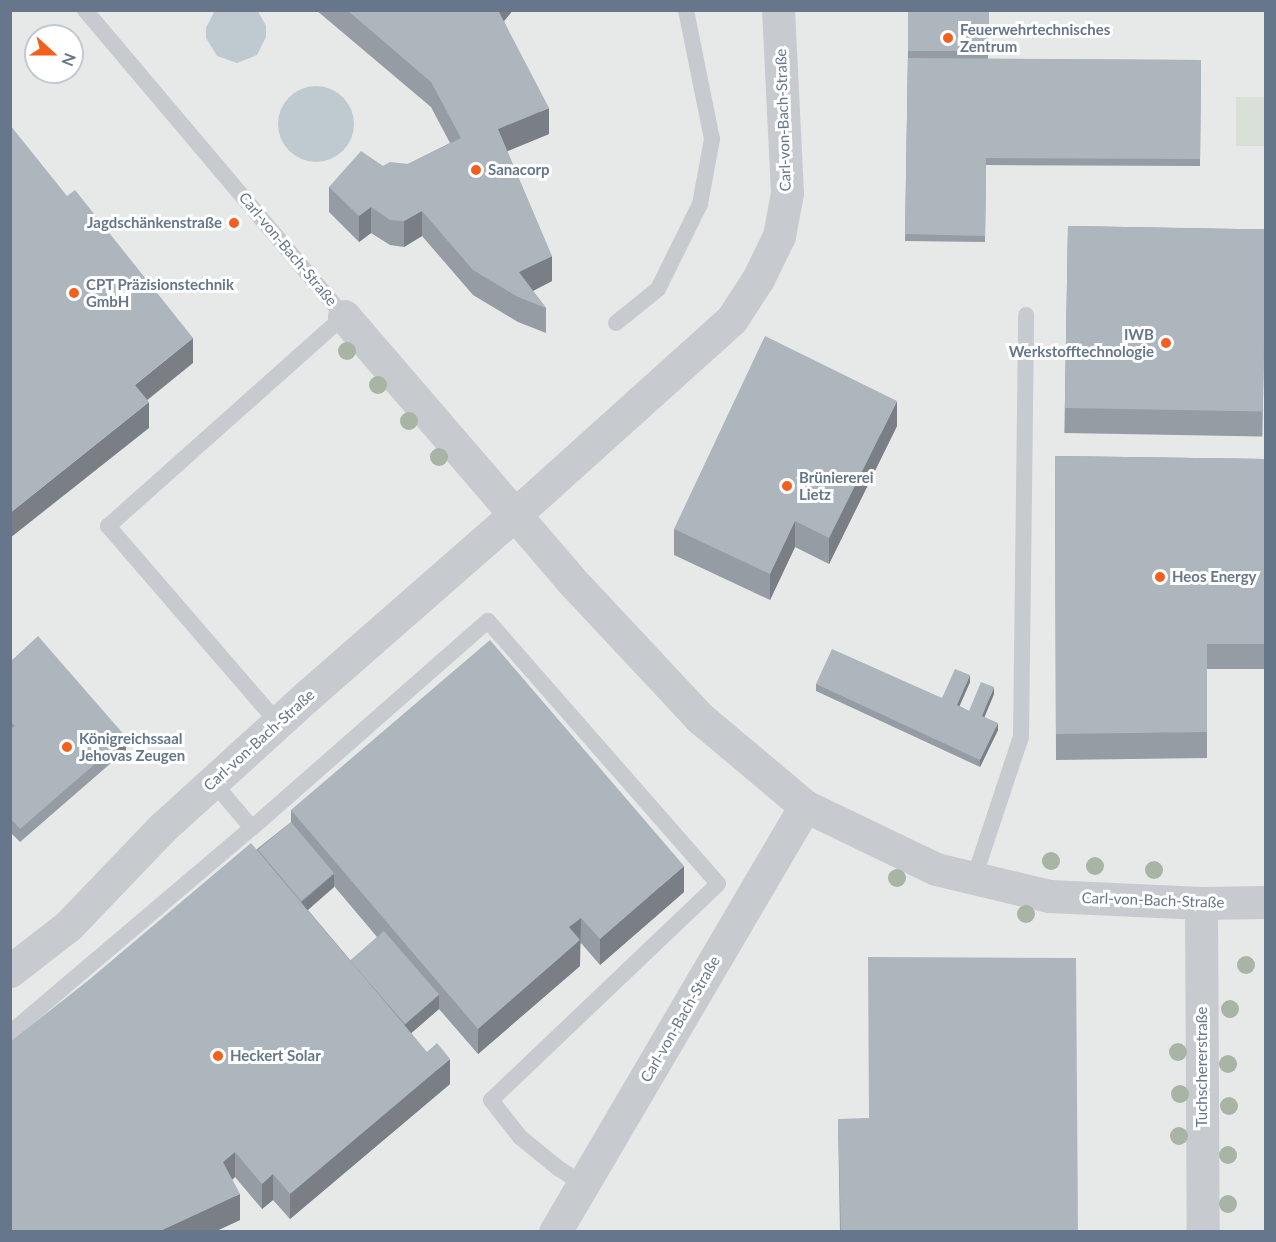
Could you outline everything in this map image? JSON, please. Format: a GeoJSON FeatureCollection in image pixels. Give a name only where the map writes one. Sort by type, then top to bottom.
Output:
{"type":"FeatureCollection","features":[{"type":"Feature","properties":{"kind":"street","name":"Carl-von-Bach-Straße"},"geometry":{"type":"LineString","coordinates":[[10,971],[69,925],[162,828],[712,340],[732,319],[758,279],[778,236],[788,193],[778,10]]}},
{"type":"Feature","properties":{"kind":"street","name":"Carl-von-Bach-Straße"},"geometry":{"type":"LineString","coordinates":[[344,316],[514,516],[700,718],[805,806],[936,869],[1049,896],[1201,903],[1266,902]]}},
{"type":"Feature","properties":{"kind":"street","name":"Carl-von-Bach-Straße"},"geometry":{"type":"LineString","coordinates":[[555,1232],[805,806]]}},
{"type":"Feature","properties":{"kind":"street","name":"Tuchschererstraße"},"geometry":{"type":"LineString","coordinates":[[1201,903],[1203,1232]]}},
{"type":"Feature","properties":{"kind":"lane","name":"Carl-von-Bach-Straße"},"geometry":{"type":"LineString","coordinates":[[85,10],[344,316]]}},
{"type":"Feature","properties":{"kind":"lane"},"geometry":{"type":"LineString","coordinates":[[616,323],[658,288],[700,204],[712,139],[687,10]]}},
{"type":"Feature","properties":{"kind":"lane"},"geometry":{"type":"LineString","coordinates":[[974,878],[1021,737],[1026,315]]}},
{"type":"Feature","properties":{"kind":"lane"},"geometry":{"type":"LineString","coordinates":[[278,723],[108,526],[344,316]]}},
{"type":"Feature","properties":{"kind":"lane"},"geometry":{"type":"LineString","coordinates":[[10,1033],[252,828],[488,621],[718,884],[491,1100],[520,1137],[558,1168],[583,1184]]}},
{"type":"Feature","properties":{"kind":"lane"},"geometry":{"type":"LineString","coordinates":[[213,782],[252,828]]}},
{"type":"Feature","properties":{"kind":"shaded area"},"geometry":{"type":"Polygon","coordinates":[[[215,10],[258,11],[266,26],[266,37],[257,55],[237,63],[217,56],[206,38],[206,28],[215,10]]]}},
{"type":"Feature","properties":{"kind":"shaded area"},"geometry":{"type":"Polygon","coordinates":[[[11,11],[1265,11],[1265,1231],[11,1231],[11,11]]]}},
{"type":"Feature","properties":{"kind":"shaded area"},"geometry":{"type":"Polygon","coordinates":[[[316,86],[331,89],[343,97],[351,109],[354,124],[351,139],[343,151],[331,159],[316,162],[301,159],[289,151],[281,139],[278,124],[281,109],[289,97],[301,89],[316,86]]]}},
{"type":"Feature","properties":{"kind":"shaded area"},"geometry":{"type":"Polygon","coordinates":[[[1236,97],[1265,97],[1265,146],[1236,146],[1236,97]]]}},
{"type":"Feature","properties":{"kind":"building","name":"Sanacorp"},"geometry":{"type":"Polygon","coordinates":[[[347,10],[498,10],[549,108],[498,129],[552,256],[519,272],[546,308],[518,297],[473,270],[422,211],[404,221],[390,220],[371,207],[359,216],[329,187],[361,151],[383,166],[390,162],[408,164],[461,138],[431,82],[347,10]]]}},
{"type":"Feature","properties":{"kind":"building","name":"Feuerwehrtechnisches Zentrum"},"geometry":{"type":"Polygon","coordinates":[[[908,10],[989,10],[989,51],[908,51],[908,10]]]}},
{"type":"Feature","properties":{"kind":"building"},"geometry":{"type":"Polygon","coordinates":[[[908,58],[1201,60],[1200,159],[986,158],[985,236],[905,234],[908,58]]]}},
{"type":"Feature","properties":{"kind":"building","name":"CPT Präzisionstechnik GmbH"},"geometry":{"type":"Polygon","coordinates":[[[10,125],[67,196],[75,190],[193,338],[135,385],[149,402],[10,513],[10,125]]]}},
{"type":"Feature","properties":{"kind":"building","name":"IWB Werkstofftechnologie"},"geometry":{"type":"Polygon","coordinates":[[[1068,226],[1266,229],[1263,411],[1065,408],[1068,226]]]}},
{"type":"Feature","properties":{"kind":"building","name":"Brüniererei Lietz"},"geometry":{"type":"Polygon","coordinates":[[[765,336],[897,401],[829,538],[795,521],[770,574],[674,529],[765,336]]]}},
{"type":"Feature","properties":{"kind":"building","name":"Heos Energy"},"geometry":{"type":"Polygon","coordinates":[[[1055,456],[1266,459],[1266,644],[1207,644],[1207,732],[1056,734],[1055,456]]]}},
{"type":"Feature","properties":{"kind":"building","name":"Königreichssaal Jehovas Zeugen"},"geometry":{"type":"Polygon","coordinates":[[[38,636],[126,737],[20,829],[10,818],[10,730],[15,726],[10,721],[10,662],[38,636]]]}},
{"type":"Feature","properties":{"kind":"building"},"geometry":{"type":"Polygon","coordinates":[[[490,640],[684,866],[600,939],[581,918],[569,927],[580,940],[478,1029],[291,810],[490,640]]]}},
{"type":"Feature","properties":{"kind":"building"},"geometry":{"type":"Polygon","coordinates":[[[832,649],[942,698],[955,669],[970,675],[957,705],[969,711],[981,682],[994,687],[982,716],[998,723],[980,760],[816,684],[832,649]]]}},
{"type":"Feature","properties":{"kind":"building"},"geometry":{"type":"Polygon","coordinates":[[[291,822],[334,873],[301,901],[258,850],[291,822]]]}},
{"type":"Feature","properties":{"kind":"building","name":"Heckert Solar"},"geometry":{"type":"Polygon","coordinates":[[[251,843],[427,1052],[437,1043],[450,1059],[290,1194],[273,1174],[262,1184],[235,1152],[223,1162],[240,1194],[158,1232],[10,1232],[10,1042],[90,979],[251,843]]]}},
{"type":"Feature","properties":{"kind":"building"},"geometry":{"type":"Polygon","coordinates":[[[384,931],[439,994],[405,1024],[350,961],[384,931]]]}},
{"type":"Feature","properties":{"kind":"building"},"geometry":{"type":"Polygon","coordinates":[[[868,957],[1076,958],[1078,1232],[841,1232],[838,1119],[869,1118],[868,957]]]}},
{"type":"Feature","properties":{"kind":"place","name":"Feuerwehrtechnisches Zentrum"},"geometry":{"type":"Point","coordinates":[948,38]}},
{"type":"Feature","properties":{"kind":"place","name":"Sanacorp"},"geometry":{"type":"Point","coordinates":[476,170]}},
{"type":"Feature","properties":{"kind":"place","name":"Jagdschänkenstraße"},"geometry":{"type":"Point","coordinates":[234,223]}},
{"type":"Feature","properties":{"kind":"place","name":"CPT Präzisionstechnik GmbH"},"geometry":{"type":"Point","coordinates":[74,293]}},
{"type":"Feature","properties":{"kind":"place","name":"IWB Werkstofftechnologie"},"geometry":{"type":"Point","coordinates":[1166,343]}},
{"type":"Feature","properties":{"kind":"place","name":"Brüniererei Lietz"},"geometry":{"type":"Point","coordinates":[787,486]}},
{"type":"Feature","properties":{"kind":"place","name":"Heos Energy"},"geometry":{"type":"Point","coordinates":[1160,577]}},
{"type":"Feature","properties":{"kind":"place","name":"Königreichssaal Jehovas Zeugen"},"geometry":{"type":"Point","coordinates":[67,747]}},
{"type":"Feature","properties":{"kind":"place","name":"Heckert Solar"},"geometry":{"type":"Point","coordinates":[218,1056]}}]}
